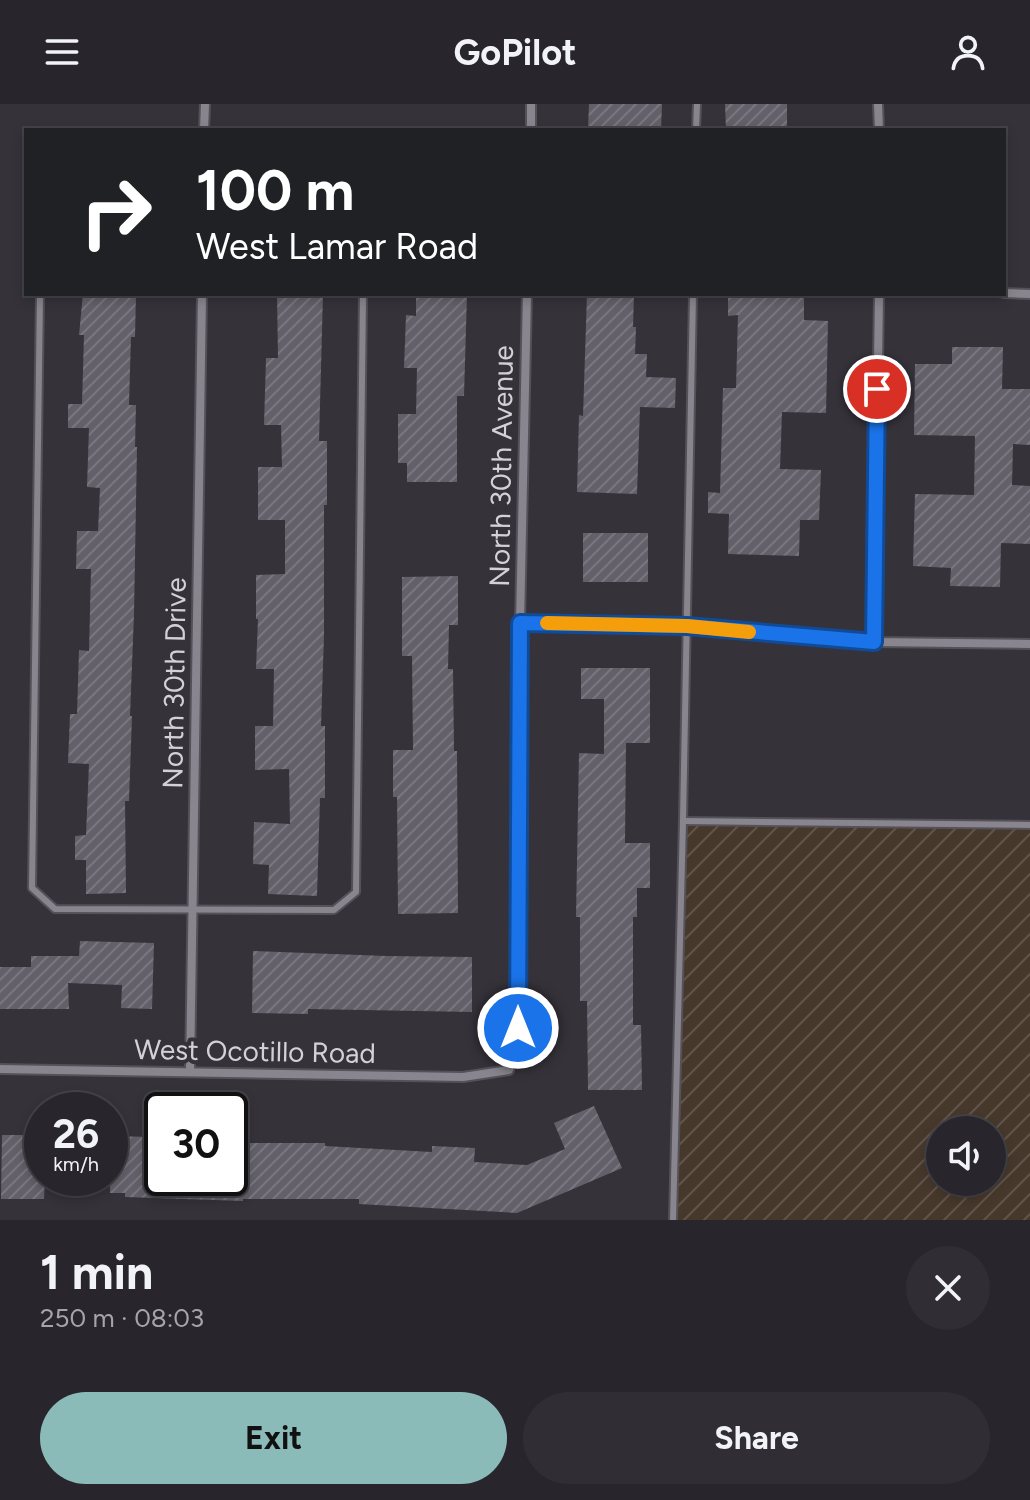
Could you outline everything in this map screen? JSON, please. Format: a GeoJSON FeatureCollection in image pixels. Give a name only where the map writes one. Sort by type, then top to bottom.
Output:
{"type":"FeatureCollection","features":[{"type":"Feature","properties":{"kind":"street"},"geometry":{"type":"LineString","coordinates":[[204,128],[205,104]]}},
{"type":"Feature","properties":{"kind":"street"},"geometry":{"type":"LineString","coordinates":[[531,104],[531,128]]}},
{"type":"Feature","properties":{"kind":"street"},"geometry":{"type":"LineString","coordinates":[[878,104],[879,128]]}},
{"type":"Feature","properties":{"kind":"street"},"geometry":{"type":"LineString","coordinates":[[1006,293],[1030,294]]}},
{"type":"Feature","properties":{"kind":"street","name":"North 30th Drive"},"geometry":{"type":"LineString","coordinates":[[190,1072],[202,296]]}},
{"type":"Feature","properties":{"kind":"street","name":"North 30th Avenue"},"geometry":{"type":"LineString","coordinates":[[509,1070],[518,1028],[520,623],[527,296]]}},
{"type":"Feature","properties":{"kind":"street"},"geometry":{"type":"LineString","coordinates":[[874,642],[879,296]]}},
{"type":"Feature","properties":{"kind":"street"},"geometry":{"type":"LineString","coordinates":[[520,623],[687,626],[874,642],[1030,644]]}},
{"type":"Feature","properties":{"kind":"street","name":"West Ocotillo Road"},"geometry":{"type":"LineString","coordinates":[[0,1069],[463,1077],[509,1070]]}},
{"type":"Feature","properties":{"kind":"lane"},"geometry":{"type":"LineString","coordinates":[[696,128],[697,104]]}},
{"type":"Feature","properties":{"kind":"lane"},"geometry":{"type":"LineString","coordinates":[[40,296],[32,888],[55,909],[192,910],[334,910],[356,892],[363,296]]}},
{"type":"Feature","properties":{"kind":"lane"},"geometry":{"type":"LineString","coordinates":[[673,1220],[693,296]]}},
{"type":"Feature","properties":{"kind":"lane"},"geometry":{"type":"LineString","coordinates":[[683,821],[1030,825]]}},
{"type":"Feature","properties":{"kind":"shaded area"},"geometry":{"type":"Polygon","coordinates":[[[683,821],[1030,825],[1030,1220],[673,1220],[683,821]]]}},
{"type":"Feature","properties":{"kind":"building"},"geometry":{"type":"Polygon","coordinates":[[[589,104],[662,104],[661,128],[588,128],[589,104]]]}},
{"type":"Feature","properties":{"kind":"building"},"geometry":{"type":"Polygon","coordinates":[[[725,104],[787,104],[787,128],[726,128],[725,104]]]}},
{"type":"Feature","properties":{"kind":"building"},"geometry":{"type":"Polygon","coordinates":[[[83,296],[136,296],[129,405],[136,405],[137,447],[132,716],[129,801],[125,801],[126,893],[86,894],[86,860],[75,860],[75,836],[86,835],[89,764],[68,763],[70,714],[77,714],[79,650],[89,651],[91,569],[76,569],[77,531],[98,531],[100,488],[87,487],[89,428],[68,428],[68,404],[82,404],[84,335],[79,335],[83,296]]]}},
{"type":"Feature","properties":{"kind":"building"},"geometry":{"type":"Polygon","coordinates":[[[277,296],[323,296],[319,441],[327,441],[321,726],[325,726],[325,798],[320,798],[317,896],[268,894],[269,865],[253,864],[254,822],[290,824],[289,769],[255,770],[255,726],[273,726],[274,669],[256,669],[256,575],[285,574],[285,520],[258,520],[258,467],[282,467],[281,425],[264,425],[266,358],[278,358],[277,296]]]}},
{"type":"Feature","properties":{"kind":"building"},"geometry":{"type":"Polygon","coordinates":[[[416,296],[467,296],[464,396],[457,396],[457,482],[407,482],[407,463],[398,463],[398,414],[416,414],[417,368],[404,368],[406,315],[416,316],[416,296]]]}},
{"type":"Feature","properties":{"kind":"building"},"geometry":{"type":"Polygon","coordinates":[[[587,296],[634,296],[635,354],[647,354],[646,377],[676,378],[675,408],[640,407],[637,494],[577,492],[579,415],[583,416],[587,296]]]}},
{"type":"Feature","properties":{"kind":"building"},"geometry":{"type":"Polygon","coordinates":[[[728,296],[804,296],[804,320],[828,321],[826,413],[782,412],[780,469],[821,470],[819,520],[800,520],[799,556],[728,554],[729,514],[708,513],[708,492],[720,493],[723,388],[736,388],[738,315],[728,316],[728,296]]]}},
{"type":"Feature","properties":{"kind":"building"},"geometry":{"type":"Polygon","coordinates":[[[952,347],[1003,347],[1002,389],[1030,389],[1030,445],[1013,444],[1012,485],[1030,486],[1030,544],[1001,543],[1000,587],[950,586],[951,568],[913,566],[915,494],[974,495],[975,436],[914,435],[915,364],[952,364],[952,347]]]}},
{"type":"Feature","properties":{"kind":"building"},"geometry":{"type":"Polygon","coordinates":[[[583,533],[648,533],[648,582],[583,582],[583,533]]]}},
{"type":"Feature","properties":{"kind":"building"},"geometry":{"type":"Polygon","coordinates":[[[458,576],[458,625],[449,625],[448,669],[453,669],[454,751],[457,751],[458,913],[398,914],[397,797],[393,797],[393,750],[413,750],[412,656],[402,656],[402,577],[458,576]]]}},
{"type":"Feature","properties":{"kind":"building"},"geometry":{"type":"Polygon","coordinates":[[[581,668],[650,668],[650,743],[626,743],[625,843],[650,843],[650,888],[637,888],[637,917],[633,917],[633,1025],[641,1025],[642,1090],[588,1090],[587,1001],[580,1001],[580,917],[576,917],[579,753],[604,754],[604,699],[581,699],[581,668]]]}},
{"type":"Feature","properties":{"kind":"building"},"geometry":{"type":"Polygon","coordinates":[[[80,941],[154,943],[152,1009],[121,1008],[122,985],[68,983],[69,1009],[0,1009],[0,967],[31,967],[31,956],[79,956],[80,941]]]}},
{"type":"Feature","properties":{"kind":"building"},"geometry":{"type":"Polygon","coordinates":[[[253,951],[472,957],[472,1012],[308,1009],[308,1014],[252,1013],[253,951]]]}},
{"type":"Feature","properties":{"kind":"building"},"geometry":{"type":"Polygon","coordinates":[[[594,1106],[622,1168],[517,1213],[359,1204],[359,1199],[243,1201],[125,1197],[128,1196],[128,1136],[144,1137],[144,1196],[248,1196],[248,1143],[325,1143],[325,1146],[432,1152],[432,1146],[475,1148],[474,1162],[527,1165],[565,1149],[554,1123],[594,1106]]]}},
{"type":"Feature","properties":{"kind":"building"},"geometry":{"type":"Polygon","coordinates":[[[2,1135],[24,1135],[24,1196],[44,1196],[44,1199],[1,1199],[2,1135]]]}},
{"type":"Feature","properties":{"kind":"slow traffic"},"geometry":{"type":"LineString","coordinates":[[547,623],[687,626],[749,632]]}},
{"type":"Feature","properties":{"kind":"route"},"geometry":{"type":"LineString","coordinates":[[518,1028],[520,623],[687,626],[874,642],[877,389]]}}]}
